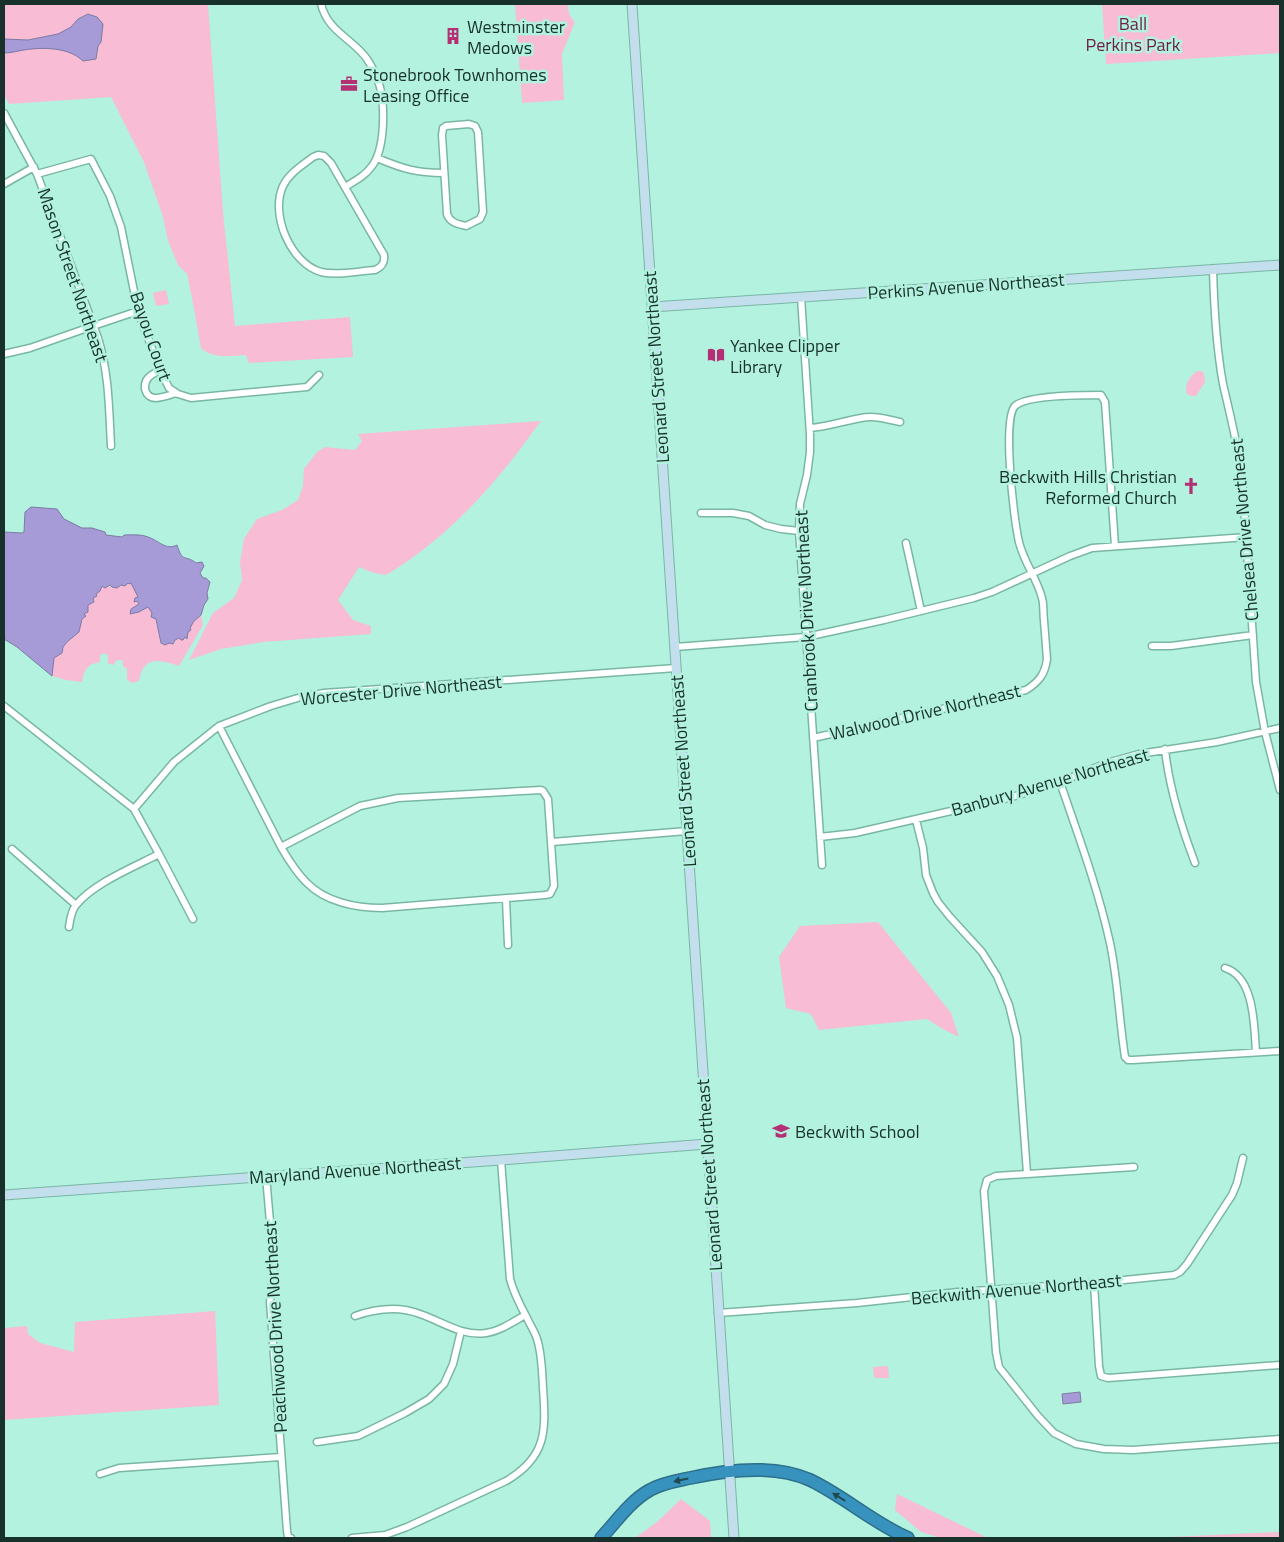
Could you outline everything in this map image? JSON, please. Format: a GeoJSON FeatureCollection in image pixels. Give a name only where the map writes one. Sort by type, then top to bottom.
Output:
{"type":"FeatureCollection","features":[{"type":"Feature","properties":{"kind":"highway"},"geometry":{"type":"LineString","coordinates":[[601,1538],[643,1494],[652,1489],[675,1481],[729,1471],[779,1471],[802,1476],[908,1538]]}},
{"type":"Feature","properties":{"kind":"main road","name":"Leonard Street Northeast"},"geometry":{"type":"LineString","coordinates":[[632,4],[734,1538]]}},
{"type":"Feature","properties":{"kind":"main road","name":"Perkins Avenue Northeast"},"geometry":{"type":"LineString","coordinates":[[652,307],[1280,265]]}},
{"type":"Feature","properties":{"kind":"main road","name":"Maryland Avenue Northeast"},"geometry":{"type":"LineString","coordinates":[[4,1195],[707,1144]]}},
{"type":"Feature","properties":{"kind":"street"},"geometry":{"type":"LineString","coordinates":[[321,4],[323,11],[334,28],[361,52],[367,60],[378,79],[382,101],[382,140],[378,158],[365,174],[345,187]]}},
{"type":"Feature","properties":{"kind":"street","name":"Mason Street Northeast"},"geometry":{"type":"LineString","coordinates":[[4,113],[37,174],[105,360],[111,446]]}},
{"type":"Feature","properties":{"kind":"street"},"geometry":{"type":"LineString","coordinates":[[469,124],[475,126],[478,132],[483,212],[480,219],[466,226],[456,224],[448,217],[444,173],[443,128],[450,125],[469,124]]}},
{"type":"Feature","properties":{"kind":"street"},"geometry":{"type":"LineString","coordinates":[[324,156],[328,159],[345,187],[384,255],[383,264],[375,270],[339,273],[319,271],[306,265],[293,250],[284,232],[278,204],[283,185],[294,172],[313,157],[324,156]]}},
{"type":"Feature","properties":{"kind":"street"},"geometry":{"type":"LineString","coordinates":[[378,158],[414,172],[444,173]]}},
{"type":"Feature","properties":{"kind":"street","name":"Bayou Court"},"geometry":{"type":"LineString","coordinates":[[37,174],[91,159],[110,196],[121,227],[138,311],[168,388],[191,398],[307,387],[319,374]]}},
{"type":"Feature","properties":{"kind":"street"},"geometry":{"type":"LineString","coordinates":[[4,184],[34,167]]}},
{"type":"Feature","properties":{"kind":"street","name":"Chelsea Drive Northeast"},"geometry":{"type":"LineString","coordinates":[[1213,270],[1217,345],[1223,383],[1239,449],[1247,538],[1256,682],[1265,732],[1280,790]]}},
{"type":"Feature","properties":{"kind":"street","name":"Cranbrook Drive Northeast"},"geometry":{"type":"LineString","coordinates":[[801,297],[810,452],[800,500],[799,531],[822,865]]}},
{"type":"Feature","properties":{"kind":"street"},"geometry":{"type":"LineString","coordinates":[[4,354],[30,348],[138,311]]}},
{"type":"Feature","properties":{"kind":"street"},"geometry":{"type":"LineString","coordinates":[[160,370],[147,379],[146,393],[150,397],[157,398],[176,393]]}},
{"type":"Feature","properties":{"kind":"street"},"geometry":{"type":"LineString","coordinates":[[1032,574],[1027,566],[1019,542],[1014,512],[1009,438],[1009,425],[1013,407],[1022,401],[1034,398],[1101,395],[1105,402],[1115,546]]}},
{"type":"Feature","properties":{"kind":"street"},"geometry":{"type":"LineString","coordinates":[[810,428],[832,426],[864,417],[876,417],[900,422]]}},
{"type":"Feature","properties":{"kind":"street"},"geometry":{"type":"LineString","coordinates":[[702,513],[735,513],[749,516],[765,525],[799,531]]}},
{"type":"Feature","properties":{"kind":"street"},"geometry":{"type":"LineString","coordinates":[[675,647],[806,638],[921,611],[984,595],[1092,548],[1247,538]]}},
{"type":"Feature","properties":{"kind":"street"},"geometry":{"type":"LineString","coordinates":[[906,543],[921,611]]}},
{"type":"Feature","properties":{"kind":"street","name":"Walwood Drive Northeast"},"geometry":{"type":"LineString","coordinates":[[813,738],[1026,690],[1036,683],[1045,671],[1047,659],[1042,599],[1032,574]]}},
{"type":"Feature","properties":{"kind":"street"},"geometry":{"type":"LineString","coordinates":[[1152,646],[1171,646],[1253,635]]}},
{"type":"Feature","properties":{"kind":"street","name":"Worcester Drive Northeast"},"geometry":{"type":"LineString","coordinates":[[134,809],[174,762],[220,726],[270,706],[301,697],[324,693],[676,668]]}},
{"type":"Feature","properties":{"kind":"street"},"geometry":{"type":"LineString","coordinates":[[4,706],[134,809],[193,919]]}},
{"type":"Feature","properties":{"kind":"street"},"geometry":{"type":"LineString","coordinates":[[220,726],[281,847],[298,874],[308,884],[334,900],[355,906],[382,908],[546,895],[550,894],[554,886],[548,799],[543,791],[540,790],[398,798],[374,802],[360,806],[281,847]]}},
{"type":"Feature","properties":{"kind":"street","name":"Banbury Avenue Northeast"},"geometry":{"type":"LineString","coordinates":[[820,837],[846,835],[1012,797],[1060,782],[1124,758],[1165,749],[1217,742],[1280,728]]}},
{"type":"Feature","properties":{"kind":"street"},"geometry":{"type":"LineString","coordinates":[[1165,749],[1177,810],[1195,863]]}},
{"type":"Feature","properties":{"kind":"street"},"geometry":{"type":"LineString","coordinates":[[1060,782],[1096,891],[1110,943],[1118,992],[1125,1057],[1128,1060],[1133,1060],[1280,1051]]}},
{"type":"Feature","properties":{"kind":"street"},"geometry":{"type":"LineString","coordinates":[[916,820],[926,875],[933,893],[950,917],[982,952],[997,976],[1009,1005],[1016,1030],[1027,1174]]}},
{"type":"Feature","properties":{"kind":"street"},"geometry":{"type":"LineString","coordinates":[[552,842],[687,831]]}},
{"type":"Feature","properties":{"kind":"street"},"geometry":{"type":"LineString","coordinates":[[12,849],[76,905]]}},
{"type":"Feature","properties":{"kind":"street"},"geometry":{"type":"LineString","coordinates":[[69,927],[76,905],[101,884],[159,854]]}},
{"type":"Feature","properties":{"kind":"street"},"geometry":{"type":"LineString","coordinates":[[506,899],[508,944]]}},
{"type":"Feature","properties":{"kind":"street"},"geometry":{"type":"LineString","coordinates":[[1225,968],[1235,974],[1244,984],[1250,998],[1254,1015],[1256,1052]]}},
{"type":"Feature","properties":{"kind":"street","name":"Beckwith Avenue Northeast"},"geometry":{"type":"LineString","coordinates":[[718,1313],[1174,1276],[1187,1264],[1232,1195],[1237,1184],[1243,1158]]}},
{"type":"Feature","properties":{"kind":"street"},"geometry":{"type":"LineString","coordinates":[[352,1538],[386,1535],[506,1481],[521,1472],[533,1459],[541,1443],[545,1425],[540,1350],[537,1337],[514,1295],[510,1279],[501,1160]]}},
{"type":"Feature","properties":{"kind":"street"},"geometry":{"type":"LineString","coordinates":[[1134,1166],[996,1176],[987,1180],[984,1191],[996,1352],[999,1367],[1054,1433],[1076,1444],[1104,1449],[1132,1450],[1280,1439]]}},
{"type":"Feature","properties":{"kind":"street","name":"Peachwood Drive Northeast"},"geometry":{"type":"LineString","coordinates":[[266,1176],[274,1268],[270,1302],[290,1538]]}},
{"type":"Feature","properties":{"kind":"street"},"geometry":{"type":"LineString","coordinates":[[1094,1283],[1101,1376],[1108,1378],[1280,1365]]}},
{"type":"Feature","properties":{"kind":"street"},"geometry":{"type":"LineString","coordinates":[[355,1316],[384,1310],[403,1310],[418,1313],[461,1331],[475,1334],[488,1333],[525,1315]]}},
{"type":"Feature","properties":{"kind":"street"},"geometry":{"type":"LineString","coordinates":[[317,1442],[358,1436],[429,1399],[444,1384],[453,1364],[461,1331]]}},
{"type":"Feature","properties":{"kind":"street"},"geometry":{"type":"LineString","coordinates":[[100,1474],[119,1468],[282,1457]]}},
{"type":"Feature","properties":{"kind":"green space"},"geometry":{"type":"Polygon","coordinates":[[[4,4],[208,4],[223,212],[235,326],[350,317],[353,357],[249,363],[246,355],[216,355],[205,352],[201,348],[187,274],[178,265],[168,241],[163,217],[144,162],[111,97],[9,104],[4,95],[4,4]]]}},
{"type":"Feature","properties":{"kind":"green space"},"geometry":{"type":"Polygon","coordinates":[[[515,4],[568,4],[569,14],[575,22],[562,54],[564,100],[522,103],[515,4]]]}},
{"type":"Feature","properties":{"kind":"green space","name":"Ball Perkins Park"},"geometry":{"type":"Polygon","coordinates":[[[1102,4],[1280,4],[1280,53],[1106,64],[1102,4]]]}},
{"type":"Feature","properties":{"kind":"green space"},"geometry":{"type":"Polygon","coordinates":[[[166,290],[169,304],[156,306],[153,293],[166,290]]]}},
{"type":"Feature","properties":{"kind":"green space"},"geometry":{"type":"Polygon","coordinates":[[[1197,371],[1204,373],[1205,382],[1196,396],[1192,396],[1187,394],[1186,387],[1192,375],[1197,371]]]}},
{"type":"Feature","properties":{"kind":"green space"},"geometry":{"type":"Polygon","coordinates":[[[541,421],[489,488],[433,542],[386,575],[359,567],[338,600],[353,620],[371,626],[371,634],[263,642],[221,649],[189,660],[213,613],[234,598],[242,580],[240,562],[244,539],[257,519],[282,510],[298,500],[303,486],[304,469],[317,452],[325,447],[355,450],[362,441],[358,434],[541,421]]]}},
{"type":"Feature","properties":{"kind":"green space"},"geometry":{"type":"Polygon","coordinates":[[[128,583],[132,583],[138,597],[135,602],[138,601],[139,604],[131,609],[130,614],[148,607],[156,619],[161,643],[165,644],[185,637],[194,621],[201,615],[203,625],[179,666],[159,661],[148,663],[141,673],[139,681],[131,683],[127,679],[127,669],[123,666],[122,660],[117,660],[113,665],[108,663],[108,655],[104,653],[100,655],[100,662],[87,668],[82,682],[52,676],[54,658],[62,653],[63,647],[67,642],[79,632],[88,605],[102,586],[125,586],[128,583]]]}},
{"type":"Feature","properties":{"kind":"green space"},"geometry":{"type":"Polygon","coordinates":[[[878,922],[951,1013],[959,1037],[927,1019],[819,1030],[811,1014],[786,1008],[779,957],[800,926],[878,922]]]}},
{"type":"Feature","properties":{"kind":"green space"},"geometry":{"type":"Polygon","coordinates":[[[215,1311],[219,1405],[4,1420],[4,1328],[27,1326],[28,1334],[40,1343],[74,1352],[75,1322],[215,1311]]]}},
{"type":"Feature","properties":{"kind":"green space"},"geometry":{"type":"Polygon","coordinates":[[[888,1366],[889,1378],[874,1378],[873,1367],[888,1366]]]}},
{"type":"Feature","properties":{"kind":"green space"},"geometry":{"type":"Polygon","coordinates":[[[897,1494],[988,1538],[941,1538],[921,1532],[895,1510],[897,1494]]]}},
{"type":"Feature","properties":{"kind":"green space"},"geometry":{"type":"Polygon","coordinates":[[[681,1499],[710,1521],[711,1538],[635,1538],[657,1522],[681,1499]]]}},
{"type":"Feature","properties":{"kind":"green space"},"geometry":{"type":"Polygon","coordinates":[[[1280,1532],[1280,1538],[1149,1538],[1280,1532]]]}},
{"type":"Feature","properties":{"kind":"shaded area"},"geometry":{"type":"Polygon","coordinates":[[[88,14],[97,17],[103,24],[101,42],[98,46],[96,59],[83,61],[70,53],[47,48],[4,53],[4,39],[28,40],[58,34],[88,14]]]}},
{"type":"Feature","properties":{"kind":"shaded area"},"geometry":{"type":"Polygon","coordinates":[[[31,507],[57,509],[64,519],[82,528],[92,528],[105,532],[106,535],[122,537],[124,535],[142,535],[169,547],[177,545],[183,557],[196,563],[202,562],[204,566],[200,573],[203,578],[210,582],[207,593],[208,599],[201,615],[190,628],[187,639],[185,637],[181,640],[179,638],[173,644],[165,645],[161,643],[156,619],[151,617],[152,613],[148,607],[130,614],[131,609],[139,604],[137,601],[134,602],[135,598],[138,597],[131,583],[128,583],[117,588],[110,585],[105,588],[102,586],[96,594],[97,596],[93,598],[94,602],[88,605],[88,612],[84,614],[86,616],[82,619],[79,632],[67,642],[63,647],[62,653],[54,658],[52,676],[17,647],[4,639],[4,532],[24,532],[25,512],[31,507]]]}},
{"type":"Feature","properties":{"kind":"shaded area"},"geometry":{"type":"Polygon","coordinates":[[[1080,1392],[1081,1402],[1063,1404],[1062,1394],[1080,1392]]]}},
{"type":"Feature","properties":{"kind":"place","name":"Westminster Medows"},"geometry":{"type":"Point","coordinates":[453,36]}},
{"type":"Feature","properties":{"kind":"place","name":"Stonebrook Townhomes Leasing Office"},"geometry":{"type":"Point","coordinates":[349,84]}},
{"type":"Feature","properties":{"kind":"place","name":"Yankee Clipper Library"},"geometry":{"type":"Point","coordinates":[716,355]}},
{"type":"Feature","properties":{"kind":"place","name":"Beckwith Hills Christian Reformed Church"},"geometry":{"type":"Point","coordinates":[1191,486]}},
{"type":"Feature","properties":{"kind":"place","name":"Beckwith School"},"geometry":{"type":"Point","coordinates":[781,1131]}}]}
